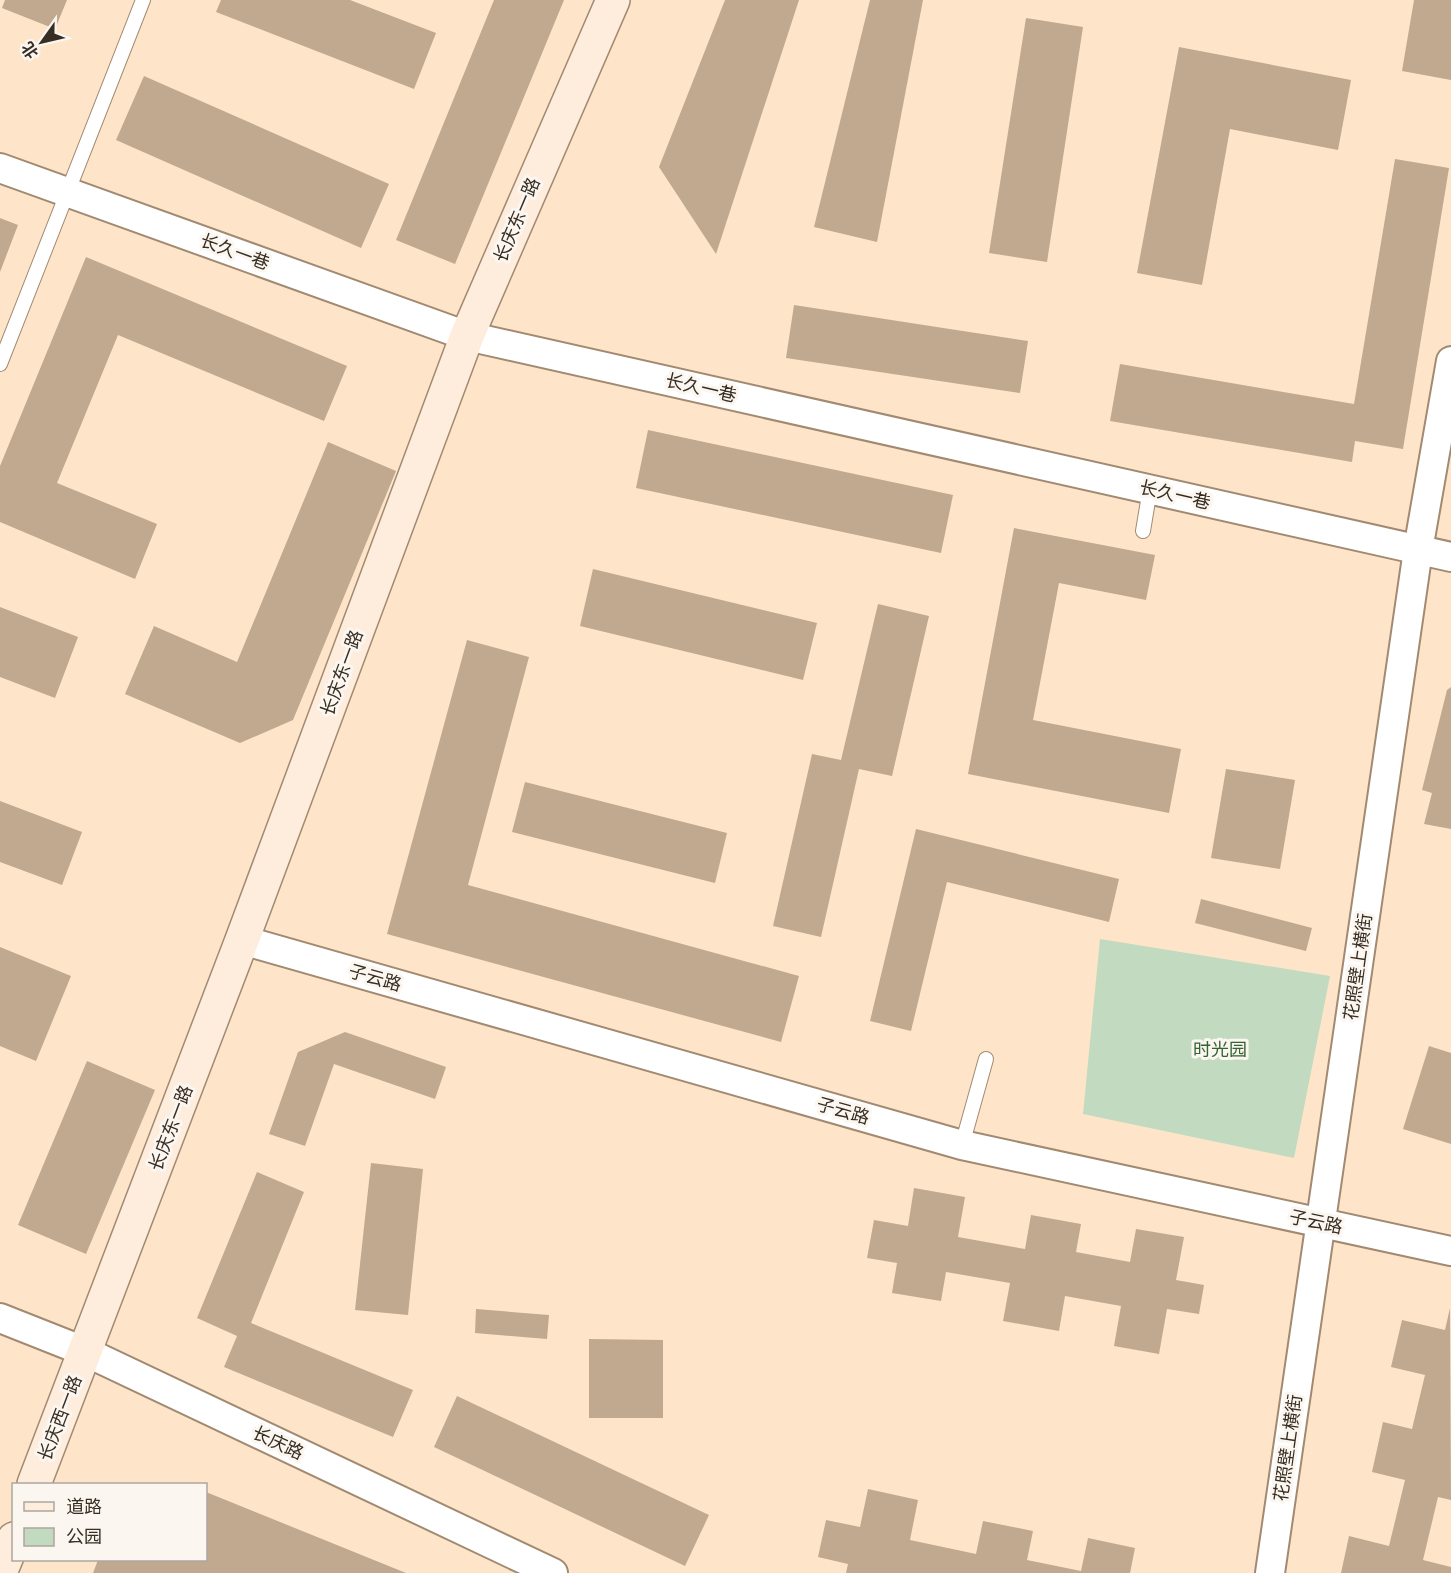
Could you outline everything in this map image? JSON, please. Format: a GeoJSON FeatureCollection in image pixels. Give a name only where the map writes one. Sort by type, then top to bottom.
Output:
{"type":"FeatureCollection","features":[{"type":"Feature","properties":{"kind":"main road","name":"长庆东一路"},"geometry":{"type":"LineString","coordinates":[[86,1352],[467,336],[613,0]]}},
{"type":"Feature","properties":{"kind":"main road","name":"长庆西一路"},"geometry":{"type":"LineString","coordinates":[[35,1483],[86,1352]]}},
{"type":"Feature","properties":{"kind":"main road"},"geometry":{"type":"LineString","coordinates":[[0,1573],[12,1544]]}},
{"type":"Feature","properties":{"kind":"street","name":"长久一巷"},"geometry":{"type":"LineString","coordinates":[[0,168],[467,336],[1451,557]]}},
{"type":"Feature","properties":{"kind":"street","name":"花照壁上横街"},"geometry":{"type":"LineString","coordinates":[[1270,1573],[1418,550],[1451,361]]}},
{"type":"Feature","properties":{"kind":"street","name":"子云路"},"geometry":{"type":"LineString","coordinates":[[242,940],[962,1145],[1451,1251]]}},
{"type":"Feature","properties":{"kind":"street","name":"长庆路"},"geometry":{"type":"LineString","coordinates":[[0,1318],[86,1352],[552,1573]]}},
{"type":"Feature","properties":{"kind":"lane"},"geometry":{"type":"LineString","coordinates":[[0,364],[143,0]]}},
{"type":"Feature","properties":{"kind":"lane"},"geometry":{"type":"LineString","coordinates":[[1143,531],[1150,489]]}},
{"type":"Feature","properties":{"kind":"lane"},"geometry":{"type":"LineString","coordinates":[[962,1145],[986,1059]]}},
{"type":"Feature","properties":{"kind":"green space","name":"时光园"},"geometry":{"type":"Polygon","coordinates":[[[1100,939],[1330,976],[1294,1158],[1083,1114],[1100,939]]]}},
{"type":"Feature","properties":{"kind":"building"},"geometry":{"type":"Polygon","coordinates":[[[5,0],[67,0],[55,29],[2,8],[5,0]]]}},
{"type":"Feature","properties":{"kind":"building"},"geometry":{"type":"Polygon","coordinates":[[[221,0],[350,0],[436,33],[414,89],[216,12],[221,0]]]}},
{"type":"Feature","properties":{"kind":"building"},"geometry":{"type":"Polygon","coordinates":[[[494,0],[564,0],[455,264],[396,240],[494,0]]]}},
{"type":"Feature","properties":{"kind":"building"},"geometry":{"type":"Polygon","coordinates":[[[725,0],[799,0],[716,254],[659,167],[725,0]]]}},
{"type":"Feature","properties":{"kind":"building"},"geometry":{"type":"Polygon","coordinates":[[[870,0],[923,0],[877,242],[814,227],[870,0]]]}},
{"type":"Feature","properties":{"kind":"building"},"geometry":{"type":"Polygon","coordinates":[[[1414,0],[1451,0],[1451,80],[1402,71],[1414,0]]]}},
{"type":"Feature","properties":{"kind":"building"},"geometry":{"type":"Polygon","coordinates":[[[1026,18],[1083,27],[1047,262],[989,253],[1026,18]]]}},
{"type":"Feature","properties":{"kind":"building"},"geometry":{"type":"Polygon","coordinates":[[[1179,47],[1351,80],[1338,150],[1230,129],[1202,285],[1137,273],[1179,47]]]}},
{"type":"Feature","properties":{"kind":"building"},"geometry":{"type":"Polygon","coordinates":[[[144,76],[389,184],[361,248],[116,140],[144,76]]]}},
{"type":"Feature","properties":{"kind":"building"},"geometry":{"type":"Polygon","coordinates":[[[1395,159],[1449,168],[1403,449],[1355,441],[1352,462],[1110,421],[1120,364],[1354,404],[1395,159]]]}},
{"type":"Feature","properties":{"kind":"building"},"geometry":{"type":"Polygon","coordinates":[[[0,218],[18,225],[0,272],[0,218]]]}},
{"type":"Feature","properties":{"kind":"building"},"geometry":{"type":"Polygon","coordinates":[[[86,257],[347,366],[324,421],[118,335],[57,483],[157,524],[135,579],[0,522],[0,466],[86,257]]]}},
{"type":"Feature","properties":{"kind":"building"},"geometry":{"type":"Polygon","coordinates":[[[794,305],[1028,341],[1020,393],[786,358],[794,305]]]}},
{"type":"Feature","properties":{"kind":"building"},"geometry":{"type":"Polygon","coordinates":[[[648,430],[953,495],[941,553],[636,488],[648,430]]]}},
{"type":"Feature","properties":{"kind":"building"},"geometry":{"type":"Polygon","coordinates":[[[328,442],[396,471],[293,720],[240,743],[125,694],[154,626],[237,662],[328,442]]]}},
{"type":"Feature","properties":{"kind":"building"},"geometry":{"type":"Polygon","coordinates":[[[1014,528],[1155,555],[1146,600],[1059,583],[1033,720],[1181,749],[1169,813],[968,774],[1014,528]]]}},
{"type":"Feature","properties":{"kind":"building"},"geometry":{"type":"Polygon","coordinates":[[[593,569],[817,623],[803,680],[580,626],[593,569]]]}},
{"type":"Feature","properties":{"kind":"building"},"geometry":{"type":"Polygon","coordinates":[[[878,604],[929,616],[892,776],[859,769],[821,937],[773,926],[812,754],[841,760],[878,604]]]}},
{"type":"Feature","properties":{"kind":"building"},"geometry":{"type":"Polygon","coordinates":[[[0,607],[78,637],[55,698],[0,677],[0,607]]]}},
{"type":"Feature","properties":{"kind":"building"},"geometry":{"type":"Polygon","coordinates":[[[467,640],[529,657],[468,885],[799,976],[781,1042],[387,934],[467,640]]]}},
{"type":"Feature","properties":{"kind":"building"},"geometry":{"type":"Polygon","coordinates":[[[1451,687],[1451,829],[1424,824],[1432,793],[1422,790],[1447,690],[1451,687]]]}},
{"type":"Feature","properties":{"kind":"building"},"geometry":{"type":"Polygon","coordinates":[[[1226,769],[1295,780],[1280,869],[1211,858],[1226,769]]]}},
{"type":"Feature","properties":{"kind":"building"},"geometry":{"type":"Polygon","coordinates":[[[525,782],[727,833],[715,883],[512,832],[525,782]]]}},
{"type":"Feature","properties":{"kind":"building"},"geometry":{"type":"Polygon","coordinates":[[[0,801],[82,832],[62,885],[0,862],[0,801]]]}},
{"type":"Feature","properties":{"kind":"building"},"geometry":{"type":"Polygon","coordinates":[[[916,829],[1119,879],[1109,922],[947,882],[911,1031],[870,1021],[916,829]]]}},
{"type":"Feature","properties":{"kind":"building"},"geometry":{"type":"Polygon","coordinates":[[[1201,899],[1312,928],[1306,951],[1195,923],[1201,899]]]}},
{"type":"Feature","properties":{"kind":"building"},"geometry":{"type":"Polygon","coordinates":[[[0,947],[71,976],[36,1061],[0,1046],[0,947]]]}},
{"type":"Feature","properties":{"kind":"building"},"geometry":{"type":"Polygon","coordinates":[[[345,1032],[446,1067],[435,1099],[334,1064],[305,1146],[269,1134],[298,1052],[345,1032]]]}},
{"type":"Feature","properties":{"kind":"building"},"geometry":{"type":"Polygon","coordinates":[[[1429,1046],[1451,1053],[1451,1144],[1403,1129],[1429,1046]]]}},
{"type":"Feature","properties":{"kind":"building"},"geometry":{"type":"Polygon","coordinates":[[[87,1061],[155,1090],[86,1254],[18,1225],[87,1061]]]}},
{"type":"Feature","properties":{"kind":"building"},"geometry":{"type":"Polygon","coordinates":[[[371,1163],[423,1169],[408,1315],[355,1310],[371,1163]]]}},
{"type":"Feature","properties":{"kind":"building"},"geometry":{"type":"Polygon","coordinates":[[[257,1172],[304,1192],[251,1323],[413,1390],[393,1437],[224,1367],[237,1336],[197,1318],[257,1172]]]}},
{"type":"Feature","properties":{"kind":"building"},"geometry":{"type":"Polygon","coordinates":[[[914,1188],[965,1197],[958,1237],[1025,1249],[1031,1215],[1081,1224],[1076,1252],[1130,1262],[1136,1229],[1184,1237],[1176,1280],[1204,1285],[1199,1314],[1167,1309],[1159,1354],[1114,1346],[1121,1306],[1065,1296],[1059,1331],[1003,1321],[1010,1283],[946,1272],[941,1301],[892,1293],[897,1263],[867,1258],[874,1220],[908,1226],[914,1188]]]}},
{"type":"Feature","properties":{"kind":"building"},"geometry":{"type":"Polygon","coordinates":[[[1450,1308],[1451,1500],[1438,1497],[1423,1560],[1451,1567],[1451,1573],[1341,1573],[1349,1536],[1389,1546],[1405,1480],[1372,1472],[1383,1422],[1412,1429],[1425,1375],[1391,1367],[1402,1320],[1445,1330],[1450,1308]]]}},
{"type":"Feature","properties":{"kind":"building"},"geometry":{"type":"Polygon","coordinates":[[[476,1309],[549,1315],[547,1339],[475,1333],[476,1309]]]}},
{"type":"Feature","properties":{"kind":"building"},"geometry":{"type":"Polygon","coordinates":[[[589,1339],[663,1340],[663,1418],[589,1418],[589,1339]]]}},
{"type":"Feature","properties":{"kind":"building"},"geometry":{"type":"Polygon","coordinates":[[[457,1396],[709,1515],[685,1566],[434,1447],[457,1396]]]}},
{"type":"Feature","properties":{"kind":"building"},"geometry":{"type":"Polygon","coordinates":[[[868,1489],[918,1500],[910,1540],[976,1554],[983,1521],[1033,1531],[1027,1560],[1081,1571],[1088,1538],[1135,1548],[1130,1573],[846,1573],[848,1564],[818,1557],[826,1520],[860,1527],[868,1489]]]}},
{"type":"Feature","properties":{"kind":"building"},"geometry":{"type":"Polygon","coordinates":[[[207,1492],[406,1573],[93,1573],[98,1561],[207,1561],[207,1492]]]}}]}
